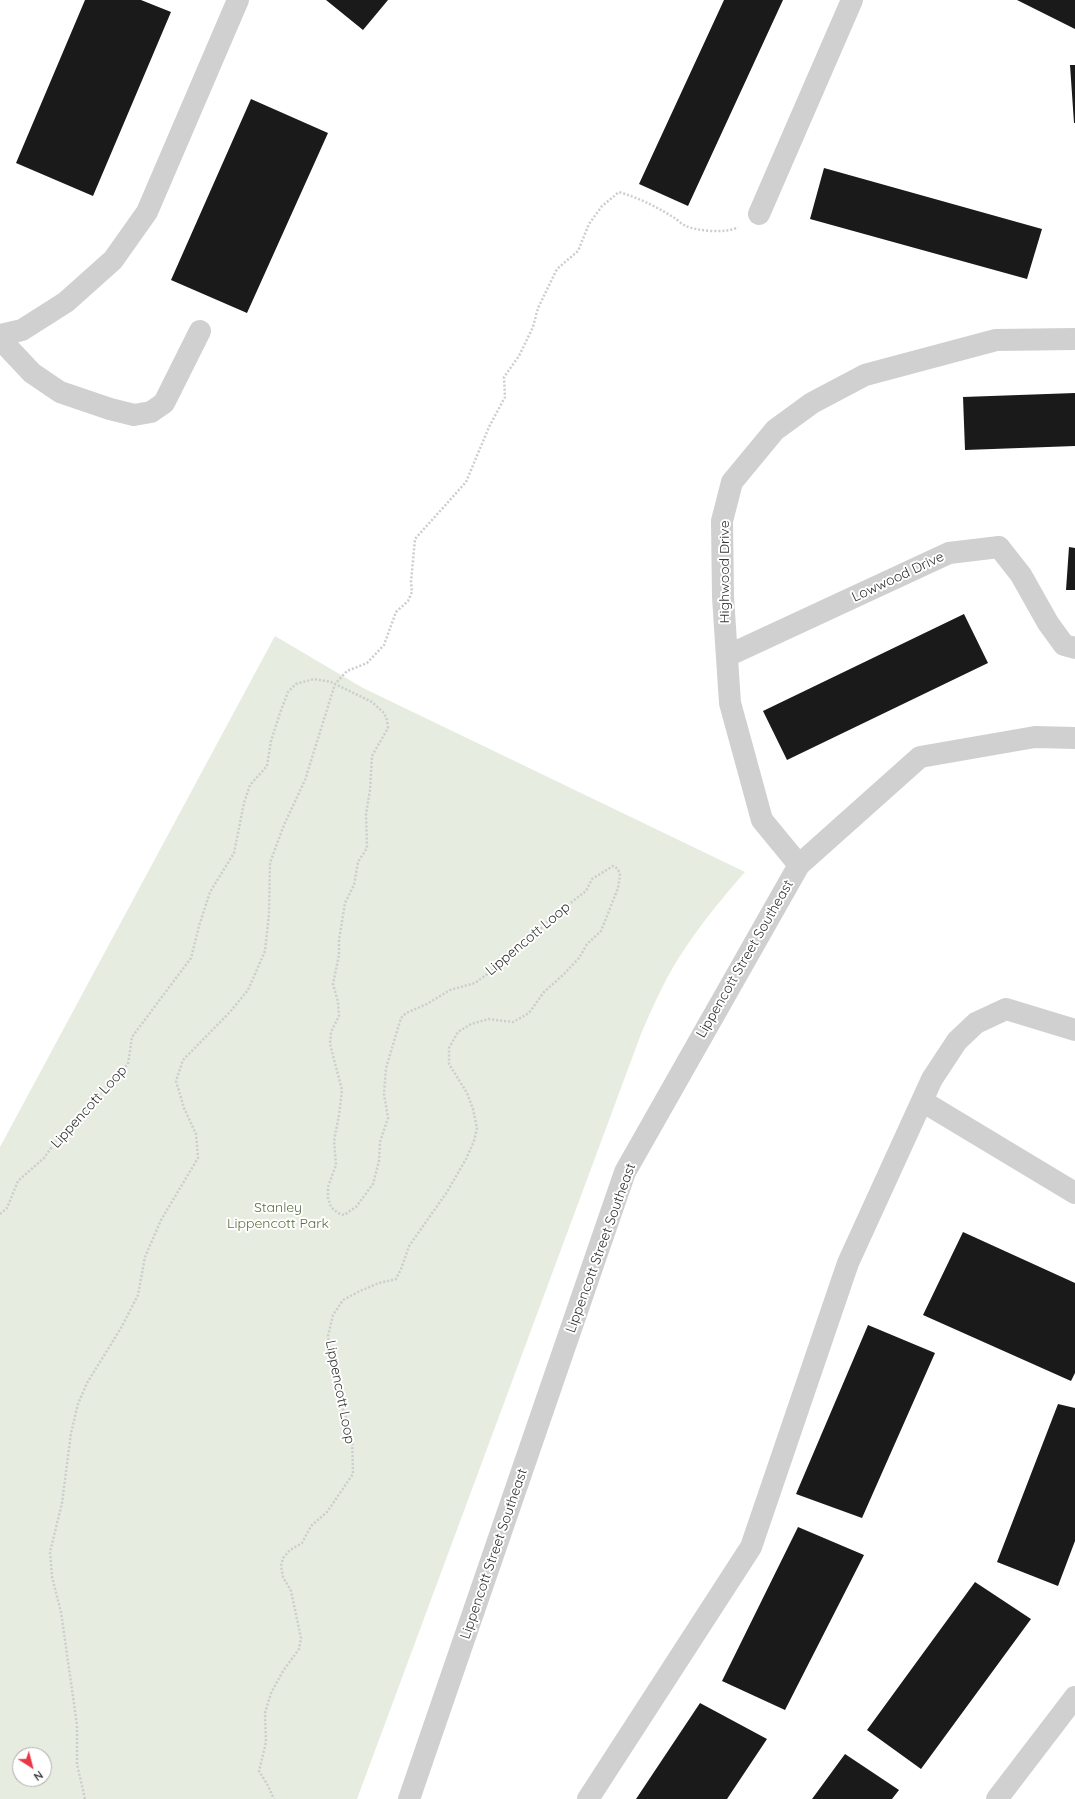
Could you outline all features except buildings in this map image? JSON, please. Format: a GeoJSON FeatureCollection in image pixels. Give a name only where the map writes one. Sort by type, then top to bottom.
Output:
{"type":"FeatureCollection","features":[{"type":"Feature","properties":{"kind":"street"},"geometry":{"type":"LineString","coordinates":[[0,335],[22,330],[66,302],[113,260],[147,212],[238,0]]}},
{"type":"Feature","properties":{"kind":"street"},"geometry":{"type":"LineString","coordinates":[[759,214],[852,0]]}},
{"type":"Feature","properties":{"kind":"street"},"geometry":{"type":"LineString","coordinates":[[0,339],[32,373],[60,392],[110,409],[134,415],[151,412],[164,403],[200,331]]}},
{"type":"Feature","properties":{"kind":"street","name":"Highwood Drive"},"geometry":{"type":"LineString","coordinates":[[799,865],[762,820],[730,703],[723,597],[722,522],[732,482],[775,430],[812,403],[865,376],[996,340],[1075,339]]}},
{"type":"Feature","properties":{"kind":"street","name":"Lowwood Drive"},"geometry":{"type":"LineString","coordinates":[[727,656],[949,553],[999,547],[1021,575],[1048,623],[1064,645],[1075,648]]}},
{"type":"Feature","properties":{"kind":"street","name":"Lippencott Street Southeast"},"geometry":{"type":"LineString","coordinates":[[409,1799],[625,1172],[799,865],[920,757],[1035,737],[1075,738]]}},
{"type":"Feature","properties":{"kind":"street"},"geometry":{"type":"LineString","coordinates":[[588,1799],[751,1547],[848,1264],[932,1079],[957,1041],[976,1022],[1006,1010],[1075,1030]]}},
{"type":"Feature","properties":{"kind":"street"},"geometry":{"type":"LineString","coordinates":[[922,1101],[1075,1193]]}},
{"type":"Feature","properties":{"kind":"street"},"geometry":{"type":"LineString","coordinates":[[997,1799],[1075,1697]]}},
{"type":"Feature","properties":{"kind":"path"},"geometry":{"type":"LineString","coordinates":[[85,1799],[77,1764],[77,1725],[72,1684],[61,1612],[52,1577],[50,1552],[62,1503],[73,1426],[78,1404],[87,1383],[121,1328],[138,1295],[145,1256],[161,1220],[198,1158],[196,1134],[184,1108],[176,1081],[183,1060],[224,1018],[248,990],[265,952],[269,914],[270,863],[284,825],[305,780],[335,684],[347,671],[367,663],[384,645],[396,612],[408,601],[412,592],[411,582],[415,539],[466,482],[489,427],[505,397],[504,377],[519,356],[533,327],[538,308],[557,269],[578,251],[589,224],[602,206],[619,192],[638,197],[686,226],[717,232],[734,229],[759,214]]}},
{"type":"Feature","properties":{"kind":"path","name":"Lippencott Loop"},"geometry":{"type":"LineString","coordinates":[[0,1214],[7,1208],[18,1181],[44,1158],[65,1128],[88,1110],[111,1081],[128,1064],[132,1037],[191,958],[210,892],[234,853],[244,802],[250,784],[267,766],[278,720],[288,692],[296,684],[314,680],[331,682],[372,702],[384,713],[388,720],[388,728],[372,756],[370,790],[366,814],[367,848],[358,862],[354,885],[345,903],[339,940],[339,955],[333,984],[338,1002],[339,1016],[331,1032],[330,1044],[335,1059],[336,1074],[342,1090],[334,1141],[336,1165],[328,1187],[328,1198],[331,1207],[338,1213],[344,1215],[356,1207],[373,1184],[379,1161],[380,1142],[388,1118],[384,1094],[386,1068],[401,1018],[406,1013],[427,1004],[450,990],[475,983],[497,968],[525,945],[551,918],[586,891],[592,879],[613,866],[618,869],[620,875],[618,888],[601,931],[587,944],[579,958],[569,969],[544,992],[529,1013],[513,1022],[489,1019],[471,1024],[458,1032],[449,1048],[449,1064],[467,1093],[473,1109],[477,1128],[466,1159],[447,1192],[410,1246],[396,1278],[372,1285],[343,1300],[333,1315],[328,1336],[340,1396],[352,1435],[353,1474],[327,1512],[312,1526],[302,1543],[290,1550],[283,1558],[280,1566],[283,1577],[291,1590],[301,1638],[299,1649],[283,1671],[271,1693],[265,1713],[266,1742],[259,1771],[268,1784],[274,1799]]}},
{"type":"Feature","properties":{"kind":"green space","name":"Stanley Lippencott Park"},"geometry":{"type":"Polygon","coordinates":[[[275,636],[363,688],[745,872],[707,918],[679,957],[661,989],[641,1034],[357,1799],[0,1799],[0,1147],[275,636]]]}}]}
